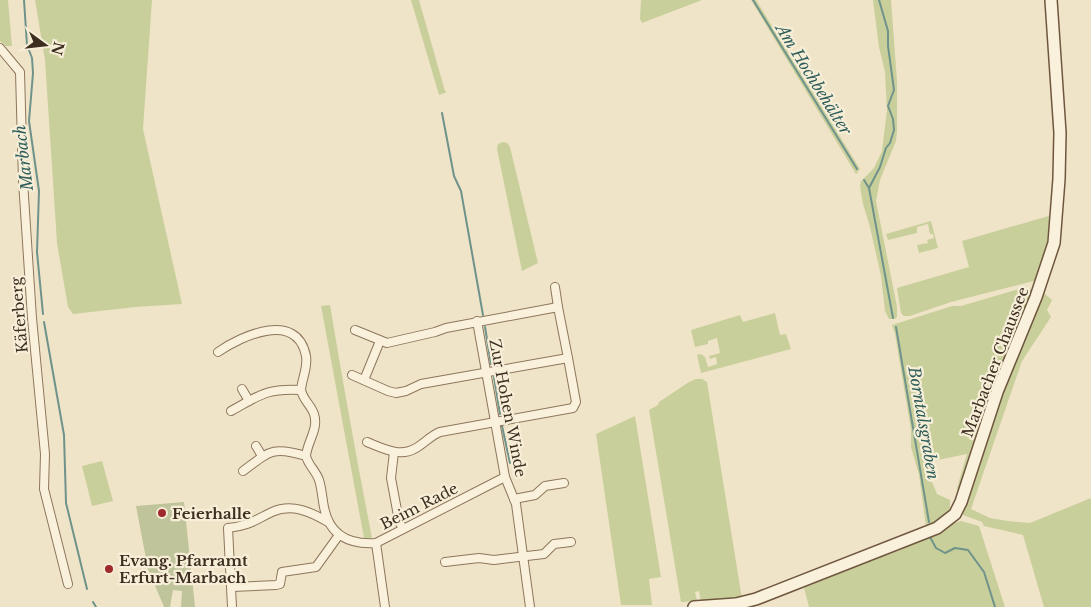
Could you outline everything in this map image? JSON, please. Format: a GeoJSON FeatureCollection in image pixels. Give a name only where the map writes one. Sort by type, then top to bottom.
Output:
{"type":"FeatureCollection","features":[{"type":"Feature","properties":{"kind":"street","name":"Marbacher Chaussee"},"geometry":{"type":"LineString","coordinates":[[694,607],[736,604],[756,599],[937,528],[955,514],[961,502],[997,392],[1036,297],[1054,243],[1059,180],[1060,133],[1051,0]]}},
{"type":"Feature","properties":{"kind":"street","name":"Käferberg"},"geometry":{"type":"LineString","coordinates":[[0,48],[20,72],[22,181],[32,318],[45,454],[44,489],[68,584]]}},
{"type":"Feature","properties":{"kind":"street"},"geometry":{"type":"LineString","coordinates":[[367,442],[394,452],[412,450],[440,432],[573,408],[576,402],[555,287]]}},
{"type":"Feature","properties":{"kind":"street"},"geometry":{"type":"LineString","coordinates":[[355,330],[380,341],[392,342],[477,321],[558,307]]}},
{"type":"Feature","properties":{"kind":"street","name":"Zur Hohen Winde"},"geometry":{"type":"LineString","coordinates":[[477,321],[505,477],[514,499],[530,607]]}},
{"type":"Feature","properties":{"kind":"street"},"geometry":{"type":"LineString","coordinates":[[218,352],[230,344],[270,330],[286,332],[299,342],[306,356],[301,390],[302,396],[314,412],[315,420],[315,428],[306,456],[320,482],[324,510],[328,522],[339,535],[354,543],[376,543]]}},
{"type":"Feature","properties":{"kind":"street"},"geometry":{"type":"LineString","coordinates":[[364,380],[380,341]]}},
{"type":"Feature","properties":{"kind":"street"},"geometry":{"type":"LineString","coordinates":[[352,375],[388,391],[399,393],[421,384],[568,358]]}},
{"type":"Feature","properties":{"kind":"street"},"geometry":{"type":"LineString","coordinates":[[242,389],[249,401]]}},
{"type":"Feature","properties":{"kind":"street"},"geometry":{"type":"LineString","coordinates":[[231,411],[272,390],[301,390]]}},
{"type":"Feature","properties":{"kind":"street"},"geometry":{"type":"LineString","coordinates":[[256,446],[262,456]]}},
{"type":"Feature","properties":{"kind":"street"},"geometry":{"type":"LineString","coordinates":[[243,470],[269,452],[283,450],[306,456]]}},
{"type":"Feature","properties":{"kind":"street"},"geometry":{"type":"LineString","coordinates":[[394,452],[391,478],[399,521],[403,529]]}},
{"type":"Feature","properties":{"kind":"street","name":"Beim Rade"},"geometry":{"type":"LineString","coordinates":[[385,607],[376,543],[505,477]]}},
{"type":"Feature","properties":{"kind":"street","name":"Zur Hohen Winde"},"geometry":{"type":"LineString","coordinates":[[514,499],[535,496],[546,486],[564,483]]}},
{"type":"Feature","properties":{"kind":"street"},"geometry":{"type":"LineString","coordinates":[[232,607],[228,528],[246,526],[277,510],[291,508],[308,512],[328,522]]}},
{"type":"Feature","properties":{"kind":"street"},"geometry":{"type":"LineString","coordinates":[[232,589],[280,584],[282,572],[316,567],[339,535]]}},
{"type":"Feature","properties":{"kind":"street"},"geometry":{"type":"LineString","coordinates":[[444,562],[479,558],[494,560],[544,554],[554,544],[571,542]]}},
{"type":"Feature","properties":{"kind":"green space"},"geometry":{"type":"Polygon","coordinates":[[[0,0],[8,0],[12,46],[6,46],[0,41],[0,0]]]}},
{"type":"Feature","properties":{"kind":"green space"},"geometry":{"type":"Polygon","coordinates":[[[35,0],[152,0],[143,129],[182,304],[73,314],[68,307],[57,243],[45,60],[35,0]]]}},
{"type":"Feature","properties":{"kind":"green space"},"geometry":{"type":"Polygon","coordinates":[[[411,0],[419,0],[445,91],[447,92],[439,95],[411,0]]]}},
{"type":"Feature","properties":{"kind":"green space"},"geometry":{"type":"Polygon","coordinates":[[[641,0],[702,0],[642,23],[640,19],[641,0]]]}},
{"type":"Feature","properties":{"kind":"green space"},"geometry":{"type":"Polygon","coordinates":[[[751,0],[756,0],[860,169],[856,174],[751,0]]]}},
{"type":"Feature","properties":{"kind":"green space"},"geometry":{"type":"Polygon","coordinates":[[[873,0],[891,0],[897,81],[896,141],[880,180],[876,201],[897,307],[897,317],[895,319],[889,319],[885,311],[881,276],[860,186],[861,181],[874,168],[882,151],[887,110],[885,72],[879,47],[873,0]]]}},
{"type":"Feature","properties":{"kind":"green space"},"geometry":{"type":"Polygon","coordinates":[[[507,143],[510,147],[538,263],[522,271],[497,149],[498,144],[507,143]]]}},
{"type":"Feature","properties":{"kind":"green space"},"geometry":{"type":"Polygon","coordinates":[[[1052,215],[1051,235],[1038,280],[951,302],[910,316],[904,316],[901,313],[897,288],[969,267],[962,241],[1052,215]]]}},
{"type":"Feature","properties":{"kind":"green space"},"geometry":{"type":"Polygon","coordinates":[[[931,221],[938,248],[919,253],[917,245],[928,243],[927,240],[934,238],[933,234],[930,234],[928,224],[917,227],[917,233],[888,240],[886,234],[931,221]]]}},
{"type":"Feature","properties":{"kind":"green space"},"geometry":{"type":"Polygon","coordinates":[[[1026,287],[1028,290],[1034,288],[959,496],[957,488],[967,454],[923,463],[926,479],[932,482],[937,494],[950,500],[950,508],[937,521],[926,526],[919,475],[911,447],[911,430],[892,325],[952,306],[961,306],[1026,287]]]}},
{"type":"Feature","properties":{"kind":"green space"},"geometry":{"type":"Polygon","coordinates":[[[1043,292],[1052,300],[1047,310],[1051,317],[1022,361],[971,509],[990,518],[1030,523],[1091,498],[1091,607],[1044,607],[1023,535],[984,526],[982,522],[963,515],[962,512],[989,423],[1043,292]]]}},
{"type":"Feature","properties":{"kind":"green space"},"geometry":{"type":"Polygon","coordinates":[[[330,305],[372,538],[364,538],[321,306],[330,305]]]}},
{"type":"Feature","properties":{"kind":"green space"},"geometry":{"type":"Polygon","coordinates":[[[775,313],[780,335],[786,334],[791,349],[701,373],[697,355],[701,354],[705,357],[708,367],[717,364],[716,357],[710,359],[709,356],[720,353],[717,338],[708,341],[708,344],[695,347],[691,330],[740,315],[743,322],[775,313]]]}},
{"type":"Feature","properties":{"kind":"green space"},"geometry":{"type":"Polygon","coordinates":[[[696,379],[702,379],[707,382],[742,599],[701,602],[699,591],[695,592],[697,601],[681,602],[649,410],[696,379]]]}},
{"type":"Feature","properties":{"kind":"green space"},"geometry":{"type":"Polygon","coordinates":[[[635,416],[661,577],[649,579],[652,605],[621,605],[596,434],[635,416]]]}},
{"type":"Feature","properties":{"kind":"green space"},"geometry":{"type":"Polygon","coordinates":[[[102,461],[113,501],[92,506],[82,466],[102,461]]]}},
{"type":"Feature","properties":{"kind":"green space"},"geometry":{"type":"Polygon","coordinates":[[[184,502],[195,607],[181,607],[182,591],[173,590],[170,607],[164,607],[148,569],[136,506],[184,502]]]}},
{"type":"Feature","properties":{"kind":"green space"},"geometry":{"type":"Polygon","coordinates":[[[961,521],[979,526],[1005,607],[809,607],[804,588],[942,533],[954,523],[961,521]]]}},
{"type":"Feature","properties":{"kind":"waterway","name":"Marbach"},"geometry":{"type":"LineString","coordinates":[[24,0],[27,45],[32,58],[33,73],[29,121],[39,191],[37,252],[43,314]]}},
{"type":"Feature","properties":{"kind":"waterway","name":"Am Hochbehälter"},"geometry":{"type":"LineString","coordinates":[[753,0],[857,169]]}},
{"type":"Feature","properties":{"kind":"waterway","name":"Borntalsgraben"},"geometry":{"type":"LineString","coordinates":[[879,0],[888,31],[888,46],[894,90],[888,106],[893,119],[894,130],[880,167],[869,188],[893,318]]}},
{"type":"Feature","properties":{"kind":"waterway"},"geometry":{"type":"LineString","coordinates":[[442,113],[454,176],[461,191],[483,315]]}},
{"type":"Feature","properties":{"kind":"waterway","name":"Am Hochbehälter"},"geometry":{"type":"LineString","coordinates":[[864,180],[869,188]]}},
{"type":"Feature","properties":{"kind":"waterway","name":"Marbach"},"geometry":{"type":"LineString","coordinates":[[44,322],[64,435],[66,503],[87,589]]}},
{"type":"Feature","properties":{"kind":"waterway"},"geometry":{"type":"LineString","coordinates":[[485,327],[491,364]]}},
{"type":"Feature","properties":{"kind":"waterway","name":"Borntalsgraben"},"geometry":{"type":"LineString","coordinates":[[896,327],[929,522]]}},
{"type":"Feature","properties":{"kind":"waterway"},"geometry":{"type":"LineString","coordinates":[[494,377],[500,414]]}},
{"type":"Feature","properties":{"kind":"waterway"},"geometry":{"type":"LineString","coordinates":[[502,426],[510,463]]}},
{"type":"Feature","properties":{"kind":"waterway","name":"Borntalsgraben"},"geometry":{"type":"LineString","coordinates":[[930,537],[936,548],[945,553],[955,548],[968,550],[984,572],[995,607]]}},
{"type":"Feature","properties":{"kind":"waterway","name":"Marbach"},"geometry":{"type":"LineString","coordinates":[[93,602],[96,607]]}},
{"type":"Feature","properties":{"kind":"place","name":"Feierhalle"},"geometry":{"type":"Point","coordinates":[162,513]}},
{"type":"Feature","properties":{"kind":"place","name":"Evang. Pfarramt Erfurt-Marbach"},"geometry":{"type":"Point","coordinates":[109,569]}}]}
